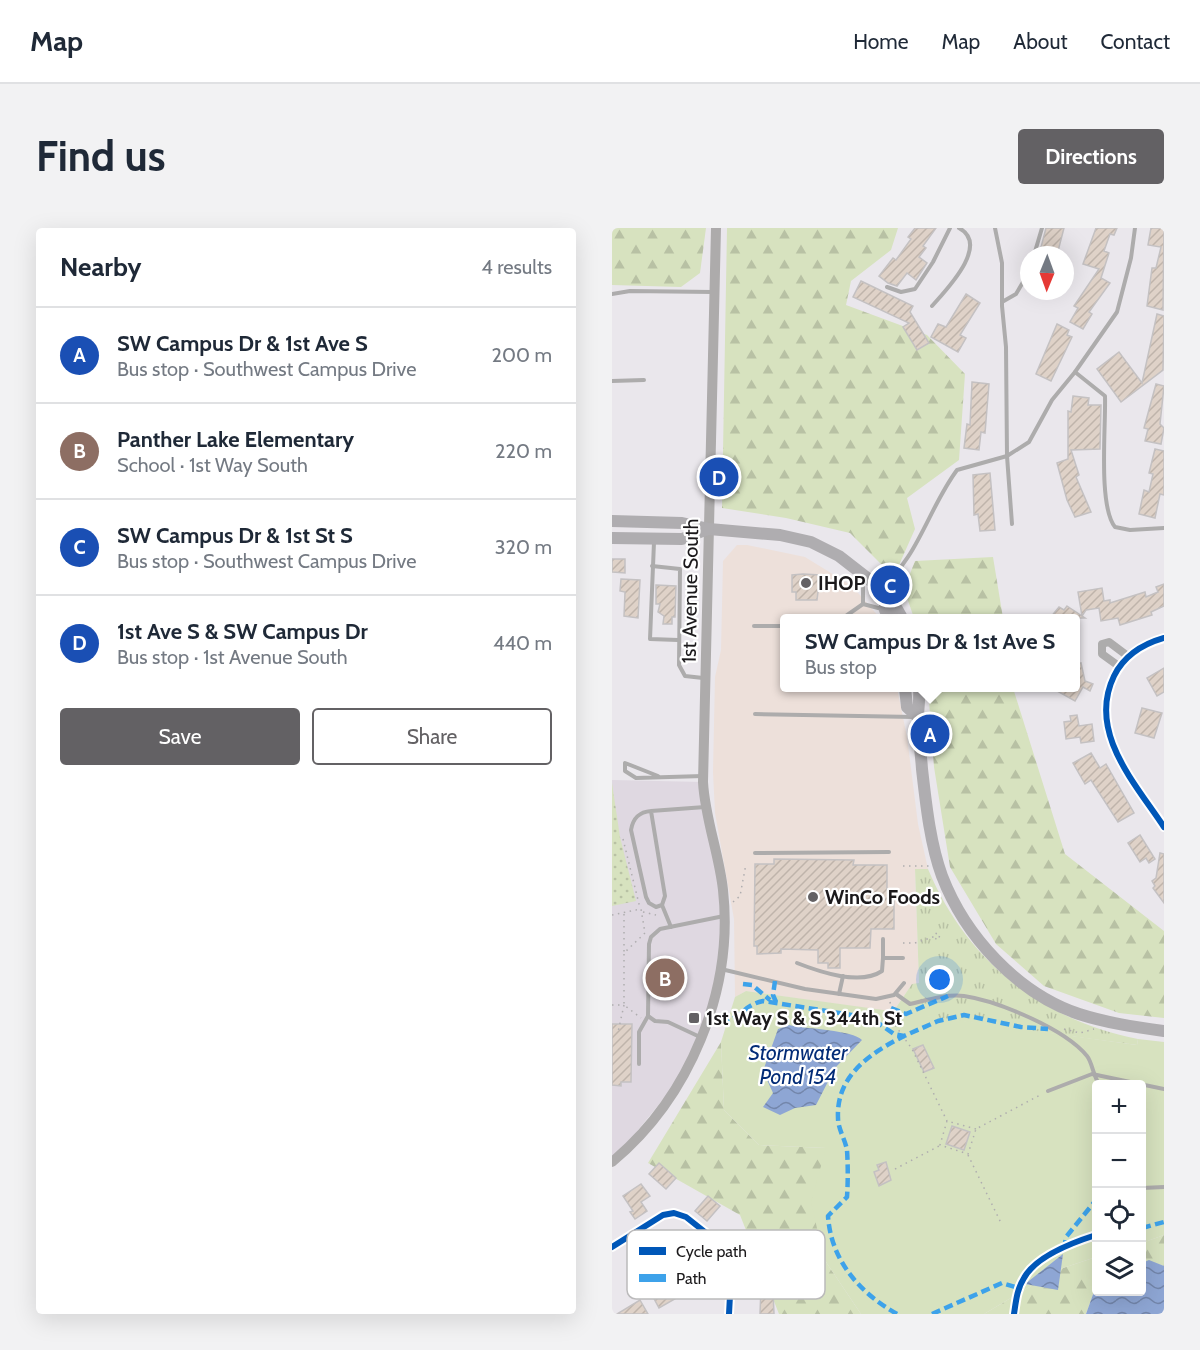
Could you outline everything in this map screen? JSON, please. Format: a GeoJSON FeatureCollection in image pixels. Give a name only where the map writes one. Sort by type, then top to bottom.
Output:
{"type":"FeatureCollection","features":[{"type":"Feature","properties":{"kind":"main road","name":"1st Avenue South"},"geometry":{"type":"LineString","coordinates":[[612,1162],[640,1136],[666,1104],[686,1071],[701,1037],[721,969],[724,916],[721,872],[705,807],[703,776],[716,228]]}},
{"type":"Feature","properties":{"kind":"main road"},"geometry":{"type":"LineString","coordinates":[[612,521],[682,523],[709,529],[797,538],[824,547],[863,574],[885,604],[893,602],[900,614]]}},
{"type":"Feature","properties":{"kind":"main road"},"geometry":{"type":"LineString","coordinates":[[612,538],[682,539],[709,529]]}},
{"type":"Feature","properties":{"kind":"main road"},"geometry":{"type":"LineString","coordinates":[[906,692],[907,707],[918,717]]}},
{"type":"Feature","properties":{"kind":"main road"},"geometry":{"type":"LineString","coordinates":[[920,692],[921,704],[918,717],[925,790],[939,865],[950,894],[969,927],[997,960],[1038,993],[1078,1013],[1115,1024],[1164,1031]]}},
{"type":"Feature","properties":{"kind":"street"},"geometry":{"type":"LineString","coordinates":[[1164,638],[1143,646],[1124,662],[1106,697],[1107,729],[1119,758],[1164,827]]}},
{"type":"Feature","properties":{"kind":"street"},"geometry":{"type":"LineString","coordinates":[[638,1230],[655,1219],[671,1213],[686,1217],[702,1230]]}},
{"type":"Feature","properties":{"kind":"street"},"geometry":{"type":"LineString","coordinates":[[612,1247],[627,1237]]}},
{"type":"Feature","properties":{"kind":"street"},"geometry":{"type":"LineString","coordinates":[[729,1314],[732,1299]]}},
{"type":"Feature","properties":{"kind":"lane"},"geometry":{"type":"LineString","coordinates":[[887,288],[901,292],[915,289],[950,228]]}},
{"type":"Feature","properties":{"kind":"lane"},"geometry":{"type":"LineString","coordinates":[[932,306],[967,261],[970,250],[969,240],[959,228]]}},
{"type":"Feature","properties":{"kind":"lane"},"geometry":{"type":"LineString","coordinates":[[995,228],[1002,263],[1002,303],[1006,347],[1007,456],[1012,524]]}},
{"type":"Feature","properties":{"kind":"lane"},"geometry":{"type":"LineString","coordinates":[[1037,246],[1042,228]]}},
{"type":"Feature","properties":{"kind":"lane"},"geometry":{"type":"LineString","coordinates":[[849,614],[863,604],[885,604],[942,490],[957,470],[1007,456],[1029,442],[1052,400],[1075,372],[1117,312],[1131,258],[1135,228]]}},
{"type":"Feature","properties":{"kind":"lane"},"geometry":{"type":"LineString","coordinates":[[1002,303],[1016,294],[1020,287]]}},
{"type":"Feature","properties":{"kind":"lane"},"geometry":{"type":"LineString","coordinates":[[612,294],[630,291],[714,292]]}},
{"type":"Feature","properties":{"kind":"lane"},"geometry":{"type":"LineString","coordinates":[[1075,372],[1105,396],[1106,500],[1112,522],[1116,527],[1130,530],[1164,528]]}},
{"type":"Feature","properties":{"kind":"lane"},"geometry":{"type":"LineString","coordinates":[[612,381],[644,380]]}},
{"type":"Feature","properties":{"kind":"lane"},"geometry":{"type":"LineString","coordinates":[[654,538],[650,639],[678,640]]}},
{"type":"Feature","properties":{"kind":"lane"},"geometry":{"type":"LineString","coordinates":[[652,566],[680,569],[679,664],[682,674],[705,678]]}},
{"type":"Feature","properties":{"kind":"lane"},"geometry":{"type":"LineString","coordinates":[[863,574],[863,604]]}},
{"type":"Feature","properties":{"kind":"lane"},"geometry":{"type":"LineString","coordinates":[[754,626],[780,626]]}},
{"type":"Feature","properties":{"kind":"lane"},"geometry":{"type":"LineString","coordinates":[[755,714],[918,717]]}},
{"type":"Feature","properties":{"kind":"lane"},"geometry":{"type":"LineString","coordinates":[[658,776],[625,763],[625,771],[629,776],[648,779],[658,776],[703,776]]}},
{"type":"Feature","properties":{"kind":"lane"},"geometry":{"type":"LineString","coordinates":[[662,905],[653,907],[648,901],[632,830],[637,816],[651,811],[705,807]]}},
{"type":"Feature","properties":{"kind":"lane"},"geometry":{"type":"LineString","coordinates":[[651,811],[651,828],[665,896],[662,905],[671,927]]}},
{"type":"Feature","properties":{"kind":"lane"},"geometry":{"type":"LineString","coordinates":[[755,853],[889,852]]}},
{"type":"Feature","properties":{"kind":"lane"},"geometry":{"type":"LineString","coordinates":[[639,1064],[638,1035],[648,1016],[649,940],[656,931],[724,916]]}},
{"type":"Feature","properties":{"kind":"lane"},"geometry":{"type":"LineString","coordinates":[[797,963],[843,976],[875,976],[882,971],[883,939]]}},
{"type":"Feature","properties":{"kind":"lane"},"geometry":{"type":"LineString","coordinates":[[883,958],[903,958]]}},
{"type":"Feature","properties":{"kind":"lane"},"geometry":{"type":"LineString","coordinates":[[721,969],[805,989],[876,999],[889,998],[896,994],[904,983]]}},
{"type":"Feature","properties":{"kind":"lane"},"geometry":{"type":"LineString","coordinates":[[839,994],[843,976]]}},
{"type":"Feature","properties":{"kind":"lane"},"geometry":{"type":"LineString","coordinates":[[896,994],[910,1004],[948,996],[970,997],[1014,1012],[1077,1046],[1089,1057],[1092,1074],[1096,1080]]}},
{"type":"Feature","properties":{"kind":"lane"},"geometry":{"type":"LineString","coordinates":[[648,1016],[656,1022],[668,1022],[701,1037]]}},
{"type":"Feature","properties":{"kind":"lane"},"geometry":{"type":"LineString","coordinates":[[1048,1091],[1092,1074],[1164,1089]]}},
{"type":"Feature","properties":{"kind":"lane"},"geometry":{"type":"LineString","coordinates":[[1146,1188],[1164,1187]]}},
{"type":"Feature","properties":{"kind":"path"},"geometry":{"type":"LineString","coordinates":[[623,839],[645,933],[624,953]]}},
{"type":"Feature","properties":{"kind":"path"},"geometry":{"type":"LineString","coordinates":[[740,896],[746,864]]}},
{"type":"Feature","properties":{"kind":"path"},"geometry":{"type":"LineString","coordinates":[[903,866],[939,865]]}},
{"type":"Feature","properties":{"kind":"path"},"geometry":{"type":"LineString","coordinates":[[612,915],[641,909],[648,914],[656,915]]}},
{"type":"Feature","properties":{"kind":"path"},"geometry":{"type":"LineString","coordinates":[[618,1032],[624,1005],[624,913]]}},
{"type":"Feature","properties":{"kind":"path"},"geometry":{"type":"LineString","coordinates":[[903,943],[915,943],[933,937]]}},
{"type":"Feature","properties":{"kind":"path"},"geometry":{"type":"LineString","coordinates":[[889,998],[896,1026],[912,1049],[947,1121],[940,1145],[895,1169]]}},
{"type":"Feature","properties":{"kind":"path"},"geometry":{"type":"LineString","coordinates":[[612,1005],[624,1005],[645,1021]]}},
{"type":"Feature","properties":{"kind":"path"},"geometry":{"type":"LineString","coordinates":[[1048,1029],[1052,1026],[1080,1033],[1093,1029]]}},
{"type":"Feature","properties":{"kind":"path"},"geometry":{"type":"LineString","coordinates":[[947,1121],[976,1129],[1048,1091]]}},
{"type":"Feature","properties":{"kind":"path"},"geometry":{"type":"LineString","coordinates":[[976,1129],[968,1154],[1002,1225]]}},
{"type":"Feature","properties":{"kind":"path"},"geometry":{"type":"LineString","coordinates":[[940,1145],[968,1154]]}},
{"type":"Feature","properties":{"kind":"shaded area"},"geometry":{"type":"Polygon","coordinates":[[[737,545],[805,557],[852,586],[876,614],[780,614],[780,692],[898,692],[907,737],[918,824],[928,869],[915,870],[919,984],[912,984],[893,1012],[746,991],[735,997],[734,919],[715,813],[713,772],[715,677],[721,650],[723,561],[737,545]]]}},
{"type":"Feature","properties":{"kind":"shaded area"},"geometry":{"type":"Polygon","coordinates":[[[612,780],[703,782],[721,872],[721,969],[686,1071],[612,1162],[612,780]]]}},
{"type":"Feature","properties":{"kind":"green space"},"geometry":{"type":"Polygon","coordinates":[[[612,228],[706,228],[700,273],[681,287],[612,285],[612,228]]]}},
{"type":"Feature","properties":{"kind":"green space"},"geometry":{"type":"Polygon","coordinates":[[[727,228],[898,228],[891,250],[851,281],[846,305],[927,335],[965,374],[959,460],[907,498],[915,529],[899,565],[884,567],[850,533],[786,518],[722,508],[727,228]]]}},
{"type":"Feature","properties":{"kind":"green space"},"geometry":{"type":"Polygon","coordinates":[[[993,557],[1002,614],[913,614],[904,589],[915,561],[993,557]]]}},
{"type":"Feature","properties":{"kind":"green space"},"geometry":{"type":"Polygon","coordinates":[[[928,692],[1014,692],[1065,854],[1164,931],[1164,1018],[1119,1013],[1044,986],[996,944],[950,867],[934,767],[928,692]]]}},
{"type":"Feature","properties":{"kind":"green space"},"geometry":{"type":"Polygon","coordinates":[[[612,783],[620,837],[636,901],[612,906],[612,783]]]}},
{"type":"Feature","properties":{"kind":"green space"},"geometry":{"type":"Polygon","coordinates":[[[915,869],[928,869],[944,902],[963,931],[986,958],[1011,981],[1039,1001],[1070,1017],[1103,1030],[1138,1039],[1137,1045],[893,1012],[912,984],[919,983],[915,869]]]}},
{"type":"Feature","properties":{"kind":"green space"},"geometry":{"type":"Polygon","coordinates":[[[746,991],[1137,1045],[1138,1039],[1164,1042],[1164,1235],[1146,1242],[1146,1080],[1092,1080],[1092,1258],[1060,1269],[984,1314],[861,1314],[825,1260],[825,1230],[817,1230],[811,1202],[826,1148],[759,1145],[724,1110],[721,1042],[735,997],[746,991]]]}},
{"type":"Feature","properties":{"kind":"green space"},"geometry":{"type":"Polygon","coordinates":[[[721,1042],[724,1110],[759,1145],[826,1148],[825,1230],[746,1230],[740,1215],[648,1163],[721,1042]]]}},
{"type":"Feature","properties":{"kind":"green space"},"geometry":{"type":"Polygon","coordinates":[[[1164,1235],[1164,1266],[1146,1262],[1146,1242],[1164,1235]]]}},
{"type":"Feature","properties":{"kind":"green space"},"geometry":{"type":"Polygon","coordinates":[[[1092,1258],[1092,1296],[1086,1314],[984,1314],[1060,1269],[1092,1258]]]}},
{"type":"Feature","properties":{"kind":"green space"},"geometry":{"type":"Polygon","coordinates":[[[825,1260],[861,1314],[779,1314],[773,1299],[825,1299],[825,1260]]]}},
{"type":"Feature","properties":{"kind":"water","name":"Stormwater Pond 154"},"geometry":{"type":"Polygon","coordinates":[[[789,1025],[849,1034],[862,1040],[835,1068],[816,1105],[795,1108],[780,1115],[763,1107],[773,1093],[763,1071],[778,1029],[789,1025]]]}},
{"type":"Feature","properties":{"kind":"water"},"geometry":{"type":"Polygon","coordinates":[[[1063,1254],[1058,1290],[1025,1284],[1063,1254]]]}},
{"type":"Feature","properties":{"kind":"water"},"geometry":{"type":"Polygon","coordinates":[[[1149,1260],[1164,1266],[1164,1314],[1086,1314],[1092,1296],[1146,1296],[1146,1261],[1149,1260]]]}},
{"type":"Feature","properties":{"kind":"building"},"geometry":{"type":"Polygon","coordinates":[[[915,228],[936,228],[923,246],[926,248],[919,257],[927,263],[916,280],[907,273],[897,286],[888,283],[879,276],[893,258],[896,260],[911,239],[908,237],[915,228]]]}},
{"type":"Feature","properties":{"kind":"building"},"geometry":{"type":"Polygon","coordinates":[[[1046,228],[1064,228],[1059,246],[1041,246],[1046,228]]]}},
{"type":"Feature","properties":{"kind":"building"},"geometry":{"type":"Polygon","coordinates":[[[1096,228],[1117,228],[1114,235],[1110,234],[1104,251],[1109,253],[1101,278],[1110,283],[1089,312],[1092,314],[1083,329],[1070,322],[1078,308],[1074,306],[1099,269],[1083,264],[1096,228]]]}},
{"type":"Feature","properties":{"kind":"building"},"geometry":{"type":"Polygon","coordinates":[[[1151,228],[1164,228],[1163,310],[1147,306],[1152,268],[1156,268],[1161,247],[1148,245],[1151,228]]]}},
{"type":"Feature","properties":{"kind":"building"},"geometry":{"type":"Polygon","coordinates":[[[861,281],[913,306],[910,312],[929,343],[917,350],[903,327],[909,323],[853,297],[861,281]]]}},
{"type":"Feature","properties":{"kind":"building"},"geometry":{"type":"Polygon","coordinates":[[[966,294],[980,303],[960,335],[966,338],[958,352],[931,337],[938,324],[946,327],[966,294]]]}},
{"type":"Feature","properties":{"kind":"building"},"geometry":{"type":"Polygon","coordinates":[[[1157,314],[1164,316],[1163,370],[1121,402],[1097,369],[1119,352],[1142,383],[1157,314]]]}},
{"type":"Feature","properties":{"kind":"building"},"geometry":{"type":"Polygon","coordinates":[[[1057,324],[1069,330],[1067,335],[1072,337],[1051,381],[1036,374],[1057,324]]]}},
{"type":"Feature","properties":{"kind":"building"},"geometry":{"type":"Polygon","coordinates":[[[972,382],[989,384],[985,433],[981,432],[979,450],[964,448],[967,424],[970,425],[972,382]]]}},
{"type":"Feature","properties":{"kind":"building"},"geometry":{"type":"Polygon","coordinates":[[[1156,384],[1164,386],[1160,424],[1164,428],[1161,444],[1145,441],[1148,429],[1144,428],[1156,384]]]}},
{"type":"Feature","properties":{"kind":"building"},"geometry":{"type":"Polygon","coordinates":[[[1073,396],[1089,398],[1088,405],[1101,405],[1100,449],[1071,450],[1079,475],[1076,477],[1091,512],[1075,517],[1067,500],[1057,463],[1068,459],[1068,411],[1071,412],[1073,396]]]}},
{"type":"Feature","properties":{"kind":"building"},"geometry":{"type":"Polygon","coordinates":[[[1155,449],[1164,451],[1164,495],[1160,494],[1155,518],[1139,514],[1144,490],[1149,492],[1153,474],[1149,473],[1155,449]]]}},
{"type":"Feature","properties":{"kind":"building"},"geometry":{"type":"Polygon","coordinates":[[[990,473],[995,530],[980,531],[978,514],[974,515],[973,475],[990,473]]]}},
{"type":"Feature","properties":{"kind":"building"},"geometry":{"type":"Polygon","coordinates":[[[612,559],[625,559],[625,573],[612,572],[612,559]]]}},
{"type":"Feature","properties":{"kind":"building","name":"IHOP"},"geometry":{"type":"Polygon","coordinates":[[[792,575],[820,575],[817,600],[796,600],[796,592],[792,592],[792,575]]]}},
{"type":"Feature","properties":{"kind":"building"},"geometry":{"type":"Polygon","coordinates":[[[621,579],[640,580],[638,618],[624,616],[625,592],[620,591],[621,579]]]}},
{"type":"Feature","properties":{"kind":"building"},"geometry":{"type":"Polygon","coordinates":[[[1164,584],[1164,606],[1151,612],[1152,615],[1120,625],[1118,618],[1101,621],[1099,608],[1086,610],[1082,616],[1078,592],[1102,588],[1104,601],[1110,600],[1110,603],[1145,592],[1146,597],[1158,592],[1156,587],[1164,584]]]}},
{"type":"Feature","properties":{"kind":"building"},"geometry":{"type":"Polygon","coordinates":[[[656,585],[676,586],[675,617],[672,617],[672,624],[663,624],[664,616],[658,612],[660,604],[656,604],[656,585]]]}},
{"type":"Feature","properties":{"kind":"building"},"geometry":{"type":"Polygon","coordinates":[[[1067,606],[1079,614],[1053,614],[1059,607],[1064,610],[1067,606]]]}},
{"type":"Feature","properties":{"kind":"building"},"geometry":{"type":"Polygon","coordinates":[[[1080,663],[1085,681],[1093,684],[1090,691],[1083,687],[1075,701],[1059,692],[1080,692],[1080,663]]]}},
{"type":"Feature","properties":{"kind":"building"},"geometry":{"type":"Polygon","coordinates":[[[1164,668],[1164,692],[1157,696],[1147,678],[1164,668]]]}},
{"type":"Feature","properties":{"kind":"building"},"geometry":{"type":"Polygon","coordinates":[[[1142,708],[1162,713],[1154,738],[1135,733],[1142,708]]]}},
{"type":"Feature","properties":{"kind":"building"},"geometry":{"type":"Polygon","coordinates":[[[1077,715],[1079,726],[1092,724],[1094,741],[1081,743],[1080,737],[1066,739],[1064,722],[1071,721],[1070,716],[1077,715]]]}},
{"type":"Feature","properties":{"kind":"building"},"geometry":{"type":"Polygon","coordinates":[[[1091,753],[1100,768],[1106,764],[1134,813],[1118,822],[1091,780],[1085,784],[1073,763],[1091,753]]]}},
{"type":"Feature","properties":{"kind":"building"},"geometry":{"type":"Polygon","coordinates":[[[1140,835],[1155,859],[1149,863],[1146,858],[1140,862],[1128,843],[1140,835]]]}},
{"type":"Feature","properties":{"kind":"building"},"geometry":{"type":"Polygon","coordinates":[[[1160,853],[1164,854],[1164,903],[1153,888],[1155,886],[1152,881],[1156,878],[1160,853]]]}},
{"type":"Feature","properties":{"kind":"building","name":"WinCo Foods"},"geometry":{"type":"Polygon","coordinates":[[[774,859],[854,860],[853,865],[887,865],[887,889],[894,889],[894,929],[871,929],[870,948],[840,948],[840,968],[828,968],[828,963],[818,963],[818,950],[781,949],[781,953],[757,954],[757,946],[754,946],[755,864],[774,864],[774,859]]]}},
{"type":"Feature","properties":{"kind":"building"},"geometry":{"type":"Polygon","coordinates":[[[612,1024],[632,1024],[631,1082],[621,1082],[621,1086],[612,1085],[612,1024]]]}},
{"type":"Feature","properties":{"kind":"building"},"geometry":{"type":"Polygon","coordinates":[[[923,1045],[934,1068],[924,1072],[913,1049],[923,1045]]]}},
{"type":"Feature","properties":{"kind":"building"},"geometry":{"type":"Polygon","coordinates":[[[952,1126],[970,1132],[964,1150],[946,1144],[952,1126]]]}},
{"type":"Feature","properties":{"kind":"building"},"geometry":{"type":"Polygon","coordinates":[[[886,1162],[891,1180],[879,1186],[874,1172],[879,1170],[877,1165],[886,1162]]]}},
{"type":"Feature","properties":{"kind":"building"},"geometry":{"type":"Polygon","coordinates":[[[659,1163],[676,1178],[666,1189],[649,1174],[659,1163]]]}},
{"type":"Feature","properties":{"kind":"building"},"geometry":{"type":"Polygon","coordinates":[[[641,1184],[650,1196],[641,1202],[647,1211],[635,1219],[630,1212],[633,1211],[623,1196],[641,1184]]]}},
{"type":"Feature","properties":{"kind":"building"},"geometry":{"type":"Polygon","coordinates":[[[708,1196],[720,1206],[707,1221],[695,1211],[708,1196]]]}},
{"type":"Feature","properties":{"kind":"building"},"geometry":{"type":"Polygon","coordinates":[[[654,1299],[675,1299],[659,1308],[654,1299]]]}},
{"type":"Feature","properties":{"kind":"building"},"geometry":{"type":"Polygon","coordinates":[[[761,1299],[773,1299],[774,1314],[760,1314],[761,1299]]]}},
{"type":"Feature","properties":{"kind":"building"},"geometry":{"type":"Polygon","coordinates":[[[640,1300],[648,1314],[617,1314],[640,1300]]]}},
{"type":"Feature","properties":{"kind":"marked path"},"geometry":{"type":"LineString","coordinates":[[775,981],[773,995],[776,1002]]}},
{"type":"Feature","properties":{"kind":"marked path"},"geometry":{"type":"LineString","coordinates":[[743,984],[752,985],[770,1000]]}},
{"type":"Feature","properties":{"kind":"marked path"},"geometry":{"type":"LineString","coordinates":[[891,1008],[906,1014],[948,996]]}},
{"type":"Feature","properties":{"kind":"marked path"},"geometry":{"type":"LineString","coordinates":[[707,1023],[727,1021],[755,1003],[763,1001],[871,1018],[894,1034],[904,1036],[938,1021],[964,1015],[1021,1027],[1048,1029]]}},
{"type":"Feature","properties":{"kind":"marked path"},"geometry":{"type":"LineString","coordinates":[[897,1314],[871,1296],[850,1274],[835,1247],[828,1216],[847,1197],[847,1150],[838,1118],[843,1089],[849,1078],[868,1058],[904,1036]]}},
{"type":"Feature","properties":{"kind":"marked path"},"geometry":{"type":"LineString","coordinates":[[1064,1249],[1066,1237],[1092,1205]]}},
{"type":"Feature","properties":{"kind":"marked path"},"geometry":{"type":"LineString","coordinates":[[1146,1227],[1164,1222]]}},
{"type":"Feature","properties":{"kind":"marked path"},"geometry":{"type":"LineString","coordinates":[[932,1314],[1002,1283],[1015,1287],[1018,1291]]}},
{"type":"Feature","properties":{"kind":"cycle path"},"geometry":{"type":"LineString","coordinates":[[1164,638],[1135,652],[1123,662],[1114,676],[1107,697],[1106,717],[1110,737],[1128,775],[1164,827]]}},
{"type":"Feature","properties":{"kind":"cycle path"},"geometry":{"type":"LineString","coordinates":[[639,1230],[663,1215],[674,1213],[686,1217],[702,1230]]}},
{"type":"Feature","properties":{"kind":"cycle path"},"geometry":{"type":"LineString","coordinates":[[1014,1314],[1020,1286],[1037,1263],[1056,1251],[1092,1236]]}},
{"type":"Feature","properties":{"kind":"cycle path"},"geometry":{"type":"LineString","coordinates":[[612,1247],[627,1238]]}},
{"type":"Feature","properties":{"kind":"cycle path"},"geometry":{"type":"LineString","coordinates":[[729,1314],[730,1299]]}},
{"type":"Feature","properties":{"kind":"place","name":"1st Ave S & SW Campus Dr"},"geometry":{"type":"Point","coordinates":[719,477]}},
{"type":"Feature","properties":{"kind":"place","name":"IHOP"},"geometry":{"type":"Point","coordinates":[806,583]}},
{"type":"Feature","properties":{"kind":"place","name":"SW Campus Dr & 1st St S"},"geometry":{"type":"Point","coordinates":[890,585]}},
{"type":"Feature","properties":{"kind":"place","name":"SW Campus Dr & 1st Ave S"},"geometry":{"type":"Point","coordinates":[930,734]}},
{"type":"Feature","properties":{"kind":"place","name":"WinCo Foods"},"geometry":{"type":"Point","coordinates":[813,897]}},
{"type":"Feature","properties":{"kind":"place","name":"Panther Lake Elementary"},"geometry":{"type":"Point","coordinates":[665,978]}},
{"type":"Feature","properties":{"kind":"place","name":"1st Way S & S 344th St"},"geometry":{"type":"Point","coordinates":[694,1018]}}]}
